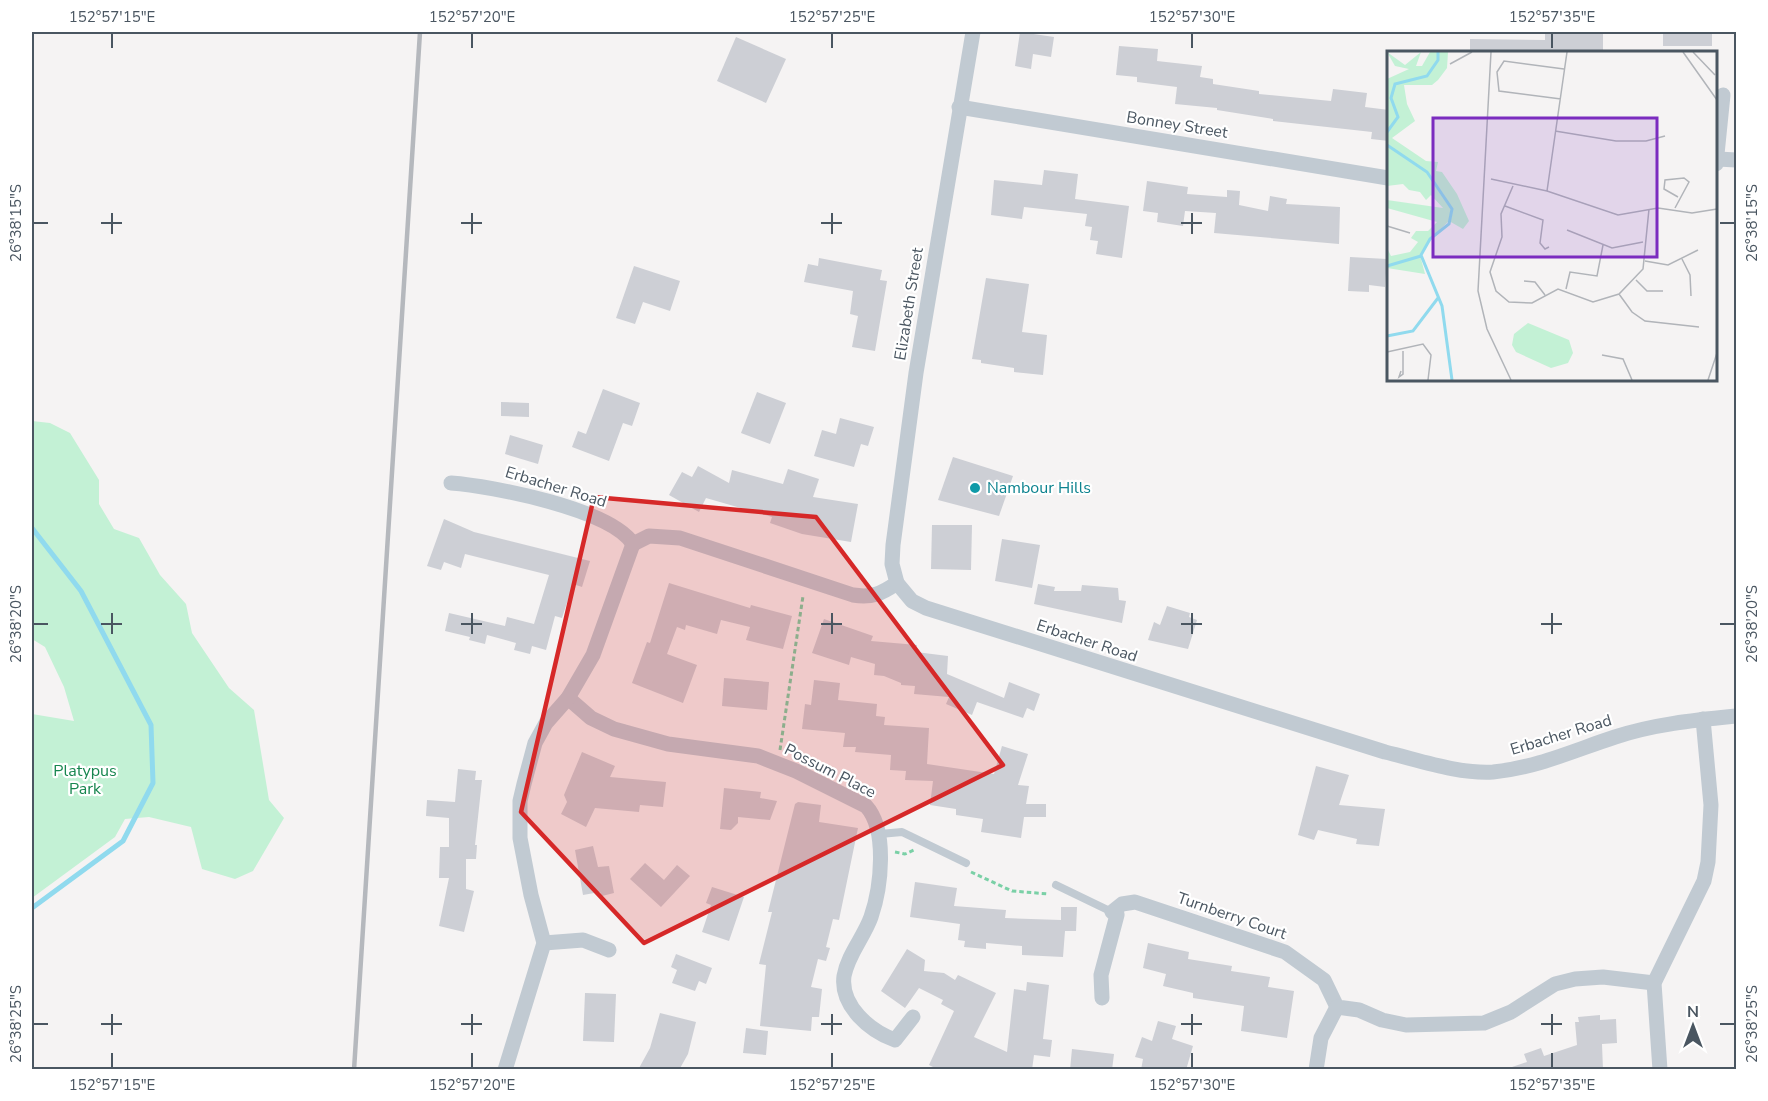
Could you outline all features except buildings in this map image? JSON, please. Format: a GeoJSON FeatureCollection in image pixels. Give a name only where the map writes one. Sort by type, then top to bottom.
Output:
{"type":"FeatureCollection","features":[{"type":"Feature","properties":{"kind":"street","name":"Elizabeth Street"},"geometry":{"type":"LineString","coordinates":[[897,583],[892,564],[893,545],[916,373],[973,32]]}},
{"type":"Feature","properties":{"kind":"street"},"geometry":{"type":"LineString","coordinates":[[1724,95],[1717,161],[1737,160]]}},
{"type":"Feature","properties":{"kind":"street","name":"Bonney Street"},"geometry":{"type":"LineString","coordinates":[[959,107],[1387,178]]}},
{"type":"Feature","properties":{"kind":"street","name":"Erbacher Road"},"geometry":{"type":"LineString","coordinates":[[452,483],[504,489],[609,522],[626,534],[633,544]]}},
{"type":"Feature","properties":{"kind":"street"},"geometry":{"type":"LineString","coordinates":[[505,1070],[544,943],[525,866],[520,801],[535,743],[546,723],[568,698],[594,655],[633,544],[649,536],[680,538],[868,598],[880,594],[897,583]]}},
{"type":"Feature","properties":{"kind":"street","name":"Erbacher Road"},"geometry":{"type":"LineString","coordinates":[[897,583],[912,601],[926,609],[1385,752],[1460,769],[1490,772],[1521,768],[1617,736],[1676,722],[1737,716]]}},
{"type":"Feature","properties":{"kind":"street","name":"Possum Place"},"geometry":{"type":"LineString","coordinates":[[568,698],[591,718],[615,729],[668,744],[744,753],[778,762],[866,806],[875,816],[882,849],[872,914],[848,963],[844,976],[845,990],[855,1012],[881,1035],[895,1040],[913,1017]]}},
{"type":"Feature","properties":{"kind":"street"},"geometry":{"type":"LineString","coordinates":[[1660,1070],[1654,983],[1704,881],[1708,862],[1711,805],[1703,719]]}},
{"type":"Feature","properties":{"kind":"street","name":"Turnberry Court"},"geometry":{"type":"LineString","coordinates":[[1112,912],[1122,904],[1135,902],[1286,952],[1324,980],[1337,1007]]}},
{"type":"Feature","properties":{"kind":"street"},"geometry":{"type":"LineString","coordinates":[[1102,998],[1101,975],[1116,915],[1112,912]]}},
{"type":"Feature","properties":{"kind":"street"},"geometry":{"type":"LineString","coordinates":[[544,943],[583,940],[609,950]]}},
{"type":"Feature","properties":{"kind":"street"},"geometry":{"type":"LineString","coordinates":[[1316,1070],[1321,1038],[1337,1007],[1359,1010],[1382,1020],[1406,1025],[1484,1023],[1511,1012],[1555,984],[1575,979],[1603,977],[1654,983]]}},
{"type":"Feature","properties":{"kind":"lane"},"geometry":{"type":"LineString","coordinates":[[880,834],[902,832],[966,862]]}},
{"type":"Feature","properties":{"kind":"lane"},"geometry":{"type":"LineString","coordinates":[[1056,885],[1112,912]]}},
{"type":"Feature","properties":{"kind":"path"},"geometry":{"type":"LineString","coordinates":[[778,762],[806,579]]}},
{"type":"Feature","properties":{"kind":"highlighted area"},"geometry":{"type":"Polygon","coordinates":[[[594,497],[816,517],[1003,765],[644,943],[521,812],[594,497]]]}},
{"type":"Feature","properties":{"kind":"green space","name":"Platypus Park"},"geometry":{"type":"Polygon","coordinates":[[[32,421],[50,423],[70,433],[99,480],[99,504],[114,529],[139,538],[160,575],[186,604],[192,633],[229,688],[254,710],[269,800],[284,818],[253,871],[235,879],[202,869],[191,827],[149,817],[125,819],[115,837],[32,898],[32,714],[74,721],[64,687],[45,647],[32,639],[32,421]]]}},
{"type":"Feature","properties":{"kind":"waterway"},"geometry":{"type":"LineString","coordinates":[[32,528],[81,591],[151,725],[153,783],[123,841],[32,908]]}},
{"type":"Feature","properties":{"kind":"railway"},"geometry":{"type":"LineString","coordinates":[[354,1070],[420,32]]}},
{"type":"Feature","properties":{"kind":"place","name":"Nambour Hills"},"geometry":{"type":"Point","coordinates":[975,488]}}]}
